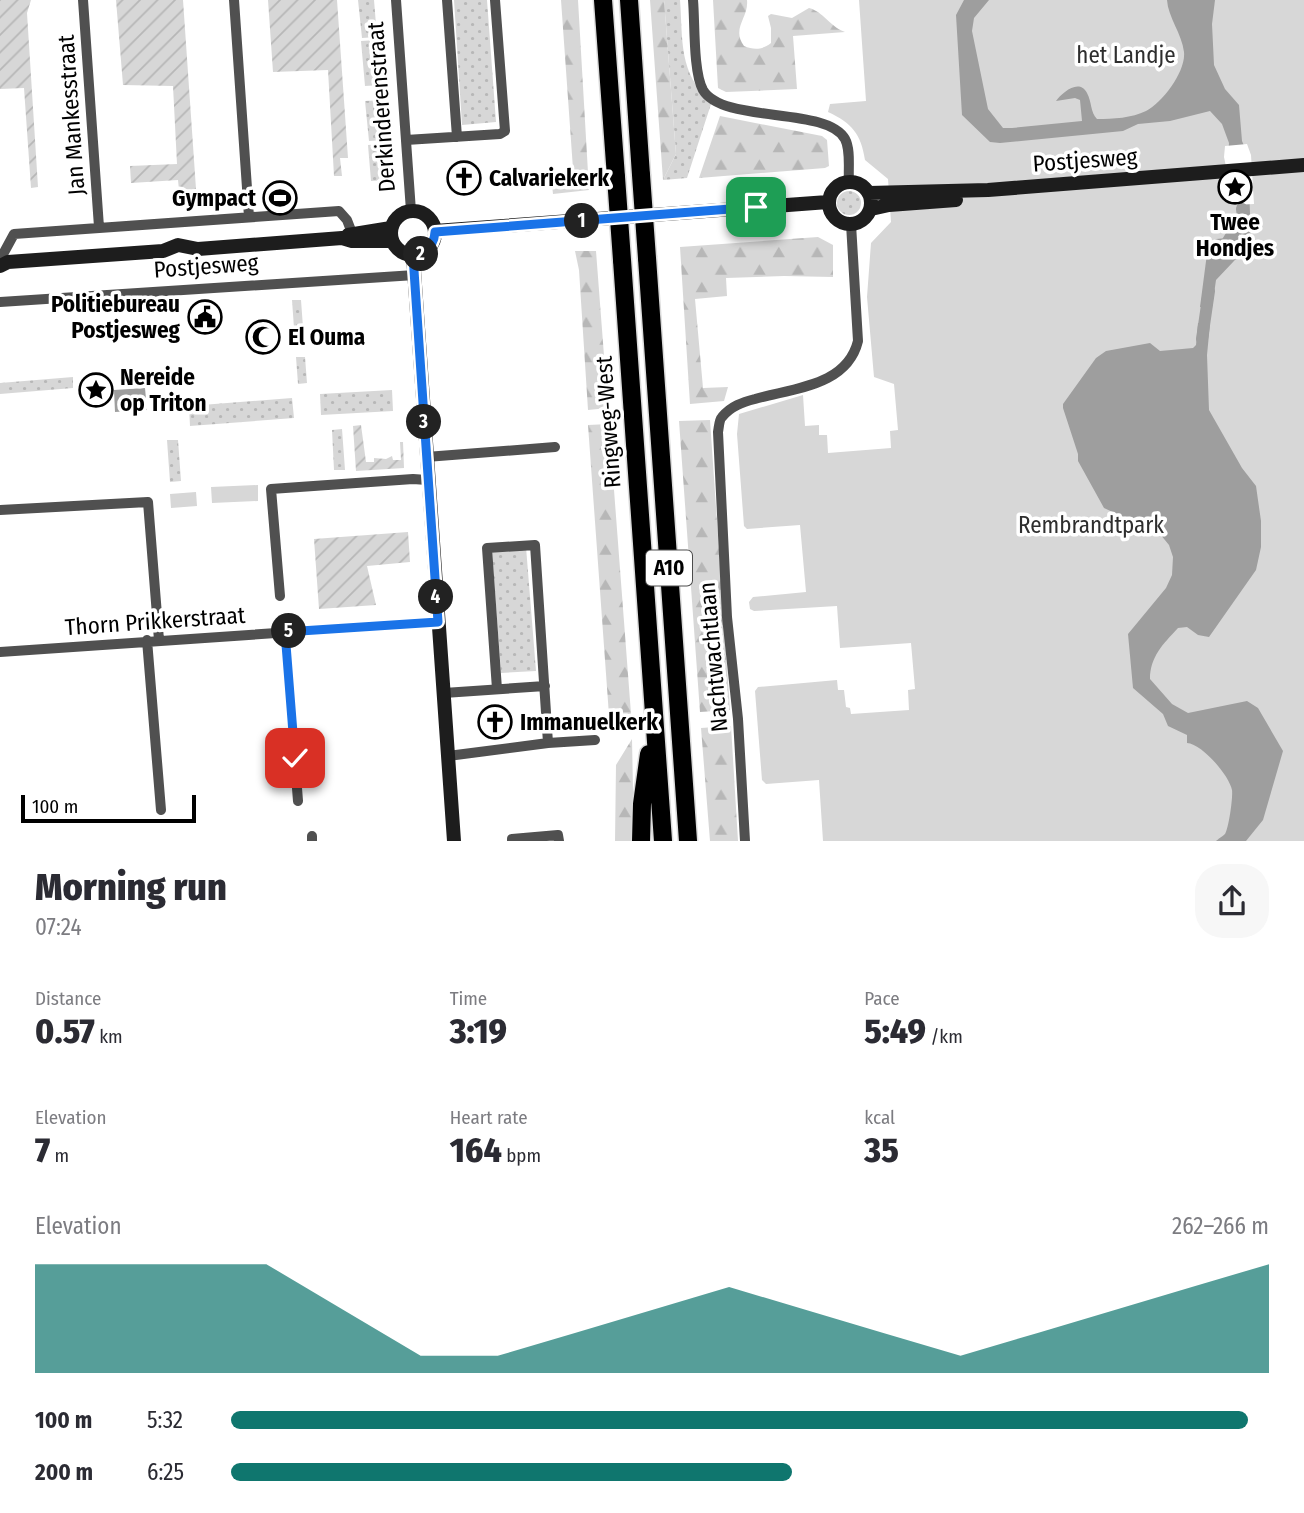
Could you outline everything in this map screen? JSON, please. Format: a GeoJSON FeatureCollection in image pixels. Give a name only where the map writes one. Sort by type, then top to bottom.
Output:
{"type":"FeatureCollection","features":[{"type":"Feature","properties":{"kind":"highway","name":"Ringweg-West"},"geometry":{"type":"LineString","coordinates":[[603,0],[663,841]]}},
{"type":"Feature","properties":{"kind":"highway","name":"A10"},"geometry":{"type":"LineString","coordinates":[[629,0],[688,841]]}},
{"type":"Feature","properties":{"kind":"highway","name":"A10"},"geometry":{"type":"LineString","coordinates":[[641,841],[642,804],[654,719]]}},
{"type":"Feature","properties":{"kind":"highway","name":"A10"},"geometry":{"type":"LineString","coordinates":[[684,785],[698,841]]}},
{"type":"Feature","properties":{"kind":"street","name":"Jan Mankesstraat"},"geometry":{"type":"LineString","coordinates":[[83,0],[99,227]]}},
{"type":"Feature","properties":{"kind":"street"},"geometry":{"type":"LineString","coordinates":[[233,0],[248,217]]}},
{"type":"Feature","properties":{"kind":"street","name":"Derkinderenstraat"},"geometry":{"type":"LineString","coordinates":[[396,0],[411,211]]}},
{"type":"Feature","properties":{"kind":"street"},"geometry":{"type":"LineString","coordinates":[[447,0],[457,137]]}},
{"type":"Feature","properties":{"kind":"street"},"geometry":{"type":"LineString","coordinates":[[406,140],[500,134],[505,131],[495,0]]}},
{"type":"Feature","properties":{"kind":"street"},"geometry":{"type":"LineString","coordinates":[[693,0],[699,81],[705,94],[720,103],[737,108],[833,127],[847,141],[849,181]]}},
{"type":"Feature","properties":{"kind":"street","name":"Postjesweg"},"geometry":{"type":"LineString","coordinates":[[1284,172],[1304,165]]}},
{"type":"Feature","properties":{"kind":"street","name":"Postjesweg"},"geometry":{"type":"LineString","coordinates":[[871,209],[889,205],[1179,180],[1284,172],[1304,175]]}},
{"type":"Feature","properties":{"kind":"street","name":"Postjesweg"},"geometry":{"type":"LineString","coordinates":[[869,193],[1179,180]]}},
{"type":"Feature","properties":{"kind":"street"},"geometry":{"type":"LineString","coordinates":[[849,181],[861,184],[869,193],[871,209],[864,219],[851,224],[836,219],[830,211],[828,202],[834,188],[849,181]]}},
{"type":"Feature","properties":{"kind":"street"},"geometry":{"type":"LineString","coordinates":[[435,232],[828,202]]}},
{"type":"Feature","properties":{"kind":"street","name":"Postjesweg"},"geometry":{"type":"LineString","coordinates":[[347,235],[347,220],[339,211],[99,227],[14,234],[2,261],[163,251],[183,245],[198,249],[347,235],[391,234]]}},
{"type":"Feature","properties":{"kind":"street"},"geometry":{"type":"LineString","coordinates":[[411,211],[427,216],[433,223],[435,232],[432,245],[421,254],[413,256],[399,251],[391,234],[395,220],[411,211]]}},
{"type":"Feature","properties":{"kind":"street","name":"Nachtwachtlaan"},"geometry":{"type":"LineString","coordinates":[[745,841],[738,719],[727,617],[718,432],[721,418],[738,404],[829,379],[847,365],[854,355],[858,341],[851,224]]}},
{"type":"Feature","properties":{"kind":"street"},"geometry":{"type":"LineString","coordinates":[[413,256],[454,841]]}},
{"type":"Feature","properties":{"kind":"street","name":"Postjesweg"},"geometry":{"type":"LineString","coordinates":[[0,302],[415,275]]}},
{"type":"Feature","properties":{"kind":"street"},"geometry":{"type":"LineString","coordinates":[[426,457],[555,447]]}},
{"type":"Feature","properties":{"kind":"street"},"geometry":{"type":"LineString","coordinates":[[280,596],[271,489],[427,480]]}},
{"type":"Feature","properties":{"kind":"street"},"geometry":{"type":"LineString","coordinates":[[0,510],[149,502],[159,640]]}},
{"type":"Feature","properties":{"kind":"street"},"geometry":{"type":"LineString","coordinates":[[497,689],[486,548],[535,545],[548,743]]}},
{"type":"Feature","properties":{"kind":"street","name":"Thorn Prikkerstraat"},"geometry":{"type":"LineString","coordinates":[[0,652],[438,622]]}},
{"type":"Feature","properties":{"kind":"street"},"geometry":{"type":"LineString","coordinates":[[285,632],[298,801]]}},
{"type":"Feature","properties":{"kind":"street"},"geometry":{"type":"LineString","coordinates":[[147,640],[161,810]]}},
{"type":"Feature","properties":{"kind":"street"},"geometry":{"type":"LineString","coordinates":[[444,693],[545,686]]}},
{"type":"Feature","properties":{"kind":"street"},"geometry":{"type":"LineString","coordinates":[[448,756],[594,740]]}},
{"type":"Feature","properties":{"kind":"street"},"geometry":{"type":"LineString","coordinates":[[512,841],[558,835],[559,841]]}},
{"type":"Feature","properties":{"kind":"green space"},"geometry":{"type":"Polygon","coordinates":[[[0,0],[31,0],[27,13],[38,187],[31,188],[24,88],[0,89],[0,0]]]}},
{"type":"Feature","properties":{"kind":"green space"},"geometry":{"type":"Polygon","coordinates":[[[116,0],[183,0],[196,189],[179,190],[178,180],[131,183],[130,166],[177,164],[173,86],[123,85],[116,0]]]}},
{"type":"Feature","properties":{"kind":"green space"},"geometry":{"type":"Polygon","coordinates":[[[268,0],[337,0],[348,158],[340,158],[342,176],[334,176],[328,70],[273,72],[268,0]]]}},
{"type":"Feature","properties":{"kind":"green space"},"geometry":{"type":"Polygon","coordinates":[[[358,0],[374,0],[377,37],[362,38],[358,0]]]}},
{"type":"Feature","properties":{"kind":"green space"},"geometry":{"type":"Polygon","coordinates":[[[454,0],[487,0],[496,122],[462,125],[454,0]]]}},
{"type":"Feature","properties":{"kind":"green space"},"geometry":{"type":"Polygon","coordinates":[[[561,0],[578,0],[589,190],[553,194],[552,185],[574,183],[561,0]]]}},
{"type":"Feature","properties":{"kind":"green space"},"geometry":{"type":"Polygon","coordinates":[[[650,0],[664,0],[676,154],[663,180],[650,0]]]}},
{"type":"Feature","properties":{"kind":"green space"},"geometry":{"type":"Polygon","coordinates":[[[664,0],[680,0],[682,42],[688,68],[701,91],[712,101],[687,178],[663,180],[676,154],[664,0]]]}},
{"type":"Feature","properties":{"kind":"green space"},"geometry":{"type":"Polygon","coordinates":[[[713,0],[747,0],[739,34],[744,46],[751,48],[761,48],[771,43],[768,16],[771,14],[792,18],[809,8],[845,32],[793,36],[797,89],[726,92],[718,88],[713,0]]]}},
{"type":"Feature","properties":{"kind":"green space","name":"Rembrandtpark"},"geometry":{"type":"Polygon","coordinates":[[[859,0],[1304,0],[1304,841],[823,841],[819,780],[766,784],[762,780],[755,691],[758,687],[837,680],[838,690],[844,690],[846,707],[850,708],[851,714],[909,710],[908,690],[915,689],[911,643],[840,648],[837,606],[754,611],[750,609],[749,602],[753,597],[806,592],[800,525],[747,529],[744,526],[737,434],[739,414],[803,395],[805,426],[819,425],[819,435],[827,435],[828,453],[891,448],[890,431],[898,430],[894,384],[874,377],[867,297],[871,243],[891,222],[888,179],[865,160],[854,130],[828,112],[830,104],[866,101],[859,0]]]}},
{"type":"Feature","properties":{"kind":"green space"},"geometry":{"type":"Polygon","coordinates":[[[377,40],[381,85],[365,86],[361,41],[377,40]]]}},
{"type":"Feature","properties":{"kind":"green space"},"geometry":{"type":"Polygon","coordinates":[[[382,100],[385,140],[369,141],[365,101],[382,100]]]}},
{"type":"Feature","properties":{"kind":"green space"},"geometry":{"type":"Polygon","coordinates":[[[720,116],[822,136],[827,140],[829,166],[699,178],[720,116]]]}},
{"type":"Feature","properties":{"kind":"green space"},"geometry":{"type":"Polygon","coordinates":[[[385,144],[388,180],[371,181],[368,145],[385,144]]]}},
{"type":"Feature","properties":{"kind":"green space"},"geometry":{"type":"Polygon","coordinates":[[[849,191],[858,194],[861,203],[858,212],[849,215],[840,212],[837,203],[840,194],[849,191]]]}},
{"type":"Feature","properties":{"kind":"green space"},"geometry":{"type":"Polygon","coordinates":[[[818,237],[833,245],[833,277],[726,278],[727,296],[695,299],[703,388],[728,387],[724,401],[690,404],[680,247],[818,237]]]}},
{"type":"Feature","properties":{"kind":"green space"},"geometry":{"type":"Polygon","coordinates":[[[575,251],[596,251],[608,408],[588,410],[579,270],[575,251]]]}},
{"type":"Feature","properties":{"kind":"green space"},"geometry":{"type":"Polygon","coordinates":[[[292,300],[301,300],[304,341],[295,342],[292,300]]]}},
{"type":"Feature","properties":{"kind":"green space"},"geometry":{"type":"Polygon","coordinates":[[[296,357],[305,357],[307,383],[298,384],[296,357]]]}},
{"type":"Feature","properties":{"kind":"green space"},"geometry":{"type":"Polygon","coordinates":[[[73,377],[73,388],[0,394],[0,383],[73,377]]]}},
{"type":"Feature","properties":{"kind":"green space"},"geometry":{"type":"Polygon","coordinates":[[[392,390],[393,411],[321,415],[320,394],[392,390]]]}},
{"type":"Feature","properties":{"kind":"green space"},"geometry":{"type":"Polygon","coordinates":[[[292,398],[294,418],[190,426],[189,406],[292,398]]]}},
{"type":"Feature","properties":{"kind":"green space"},"geometry":{"type":"Polygon","coordinates":[[[710,420],[730,710],[700,712],[679,421],[710,420]]]}},
{"type":"Feature","properties":{"kind":"green space"},"geometry":{"type":"Polygon","coordinates":[[[609,424],[632,727],[610,729],[588,425],[609,424]]]}},
{"type":"Feature","properties":{"kind":"green space"},"geometry":{"type":"Polygon","coordinates":[[[361,425],[366,462],[392,456],[393,460],[401,460],[400,442],[403,442],[404,468],[356,471],[353,426],[361,425]]]}},
{"type":"Feature","properties":{"kind":"green space"},"geometry":{"type":"Polygon","coordinates":[[[342,429],[345,470],[334,470],[332,430],[342,429]]]}},
{"type":"Feature","properties":{"kind":"green space"},"geometry":{"type":"Polygon","coordinates":[[[167,440],[178,440],[181,481],[170,482],[167,440]]]}},
{"type":"Feature","properties":{"kind":"green space"},"geometry":{"type":"Polygon","coordinates":[[[258,485],[258,501],[212,503],[211,487],[258,485]]]}},
{"type":"Feature","properties":{"kind":"green space"},"geometry":{"type":"Polygon","coordinates":[[[196,492],[197,506],[171,508],[170,494],[196,492]]]}},
{"type":"Feature","properties":{"kind":"green space"},"geometry":{"type":"Polygon","coordinates":[[[408,532],[410,562],[367,566],[376,605],[319,609],[314,539],[408,532]]]}},
{"type":"Feature","properties":{"kind":"green space"},"geometry":{"type":"Polygon","coordinates":[[[526,547],[536,671],[501,673],[492,550],[526,547]]]}},
{"type":"Feature","properties":{"kind":"green space"},"geometry":{"type":"Polygon","coordinates":[[[731,726],[738,841],[710,841],[701,728],[731,726]]]}},
{"type":"Feature","properties":{"kind":"green space"},"geometry":{"type":"Polygon","coordinates":[[[632,739],[634,841],[615,841],[616,765],[632,739]]]}},
{"type":"Feature","properties":{"kind":"shaded area"},"geometry":{"type":"Polygon","coordinates":[[[964,0],[989,0],[974,18],[972,31],[988,109],[1003,128],[1012,128],[1082,121],[1080,100],[1075,98],[1056,101],[1066,91],[1075,87],[1084,89],[1087,93],[1097,119],[1129,117],[1153,107],[1172,85],[1184,60],[1183,45],[1167,0],[1215,0],[1212,24],[1214,65],[1225,89],[1239,105],[1242,141],[1248,155],[1251,243],[1216,280],[1212,308],[1200,307],[1208,246],[1216,239],[1240,237],[1228,156],[1229,143],[1222,124],[1210,111],[1170,121],[1138,124],[1123,131],[990,142],[962,115],[956,15],[964,0]]]}},
{"type":"Feature","properties":{"kind":"shaded area"},"geometry":{"type":"Polygon","coordinates":[[[1198,323],[1210,324],[1207,355],[1209,410],[1242,468],[1256,486],[1261,521],[1261,547],[1256,570],[1209,637],[1198,635],[1187,627],[1178,628],[1155,657],[1150,679],[1172,704],[1188,713],[1247,701],[1258,708],[1283,751],[1263,820],[1246,841],[1216,841],[1225,834],[1228,825],[1232,794],[1230,784],[1207,754],[1187,743],[1187,735],[1168,726],[1163,714],[1133,688],[1128,634],[1166,588],[1172,575],[1173,557],[1169,545],[1160,534],[1104,508],[1078,461],[1063,408],[1063,404],[1096,358],[1106,351],[1150,343],[1160,351],[1193,348],[1196,345],[1198,323]]]}},
{"type":"Feature","properties":{"kind":"shaded area"},"geometry":{"type":"Polygon","coordinates":[[[145,388],[147,410],[115,412],[114,390],[145,388]]]}},
{"type":"Feature","properties":{"kind":"pier"},"geometry":{"type":"Polygon","coordinates":[[[1247,144],[1251,155],[1254,204],[1234,205],[1224,157],[1225,146],[1247,144]]]}},
{"type":"Feature","properties":{"kind":"waterway"},"geometry":{"type":"LineString","coordinates":[[1222,251],[1243,217],[1242,209]]}},
{"type":"Feature","properties":{"kind":"waterway"},"geometry":{"type":"LineString","coordinates":[[1202,339],[1209,291]]}},
{"type":"Feature","properties":{"kind":"place","name":"Calvariekerk"},"geometry":{"type":"Point","coordinates":[464,178]}},
{"type":"Feature","properties":{"kind":"place","name":"Twee Hondjes"},"geometry":{"type":"Point","coordinates":[1235,187]}},
{"type":"Feature","properties":{"kind":"place","name":"Gympact"},"geometry":{"type":"Point","coordinates":[280,198]}},
{"type":"Feature","properties":{"kind":"place","name":"Politiebureau Postjesweg"},"geometry":{"type":"Point","coordinates":[205,317]}},
{"type":"Feature","properties":{"kind":"place","name":"El Ouma"},"geometry":{"type":"Point","coordinates":[263,337]}},
{"type":"Feature","properties":{"kind":"place","name":"Nereide op Triton"},"geometry":{"type":"Point","coordinates":[96,390]}},
{"type":"Feature","properties":{"kind":"place","name":"Immanuelkerk"},"geometry":{"type":"Point","coordinates":[495,722]}},
{"type":"Feature","properties":{"kind":"route"},"geometry":{"type":"LineString","coordinates":[[295,758],[285,632],[438,622],[413,256],[427,251],[435,239],[435,232],[756,207]]}},
{"type":"Feature","properties":{"kind":"park label","name":"het Landje"},"geometry":{"type":"Point","coordinates":[1126,55]}}]}
